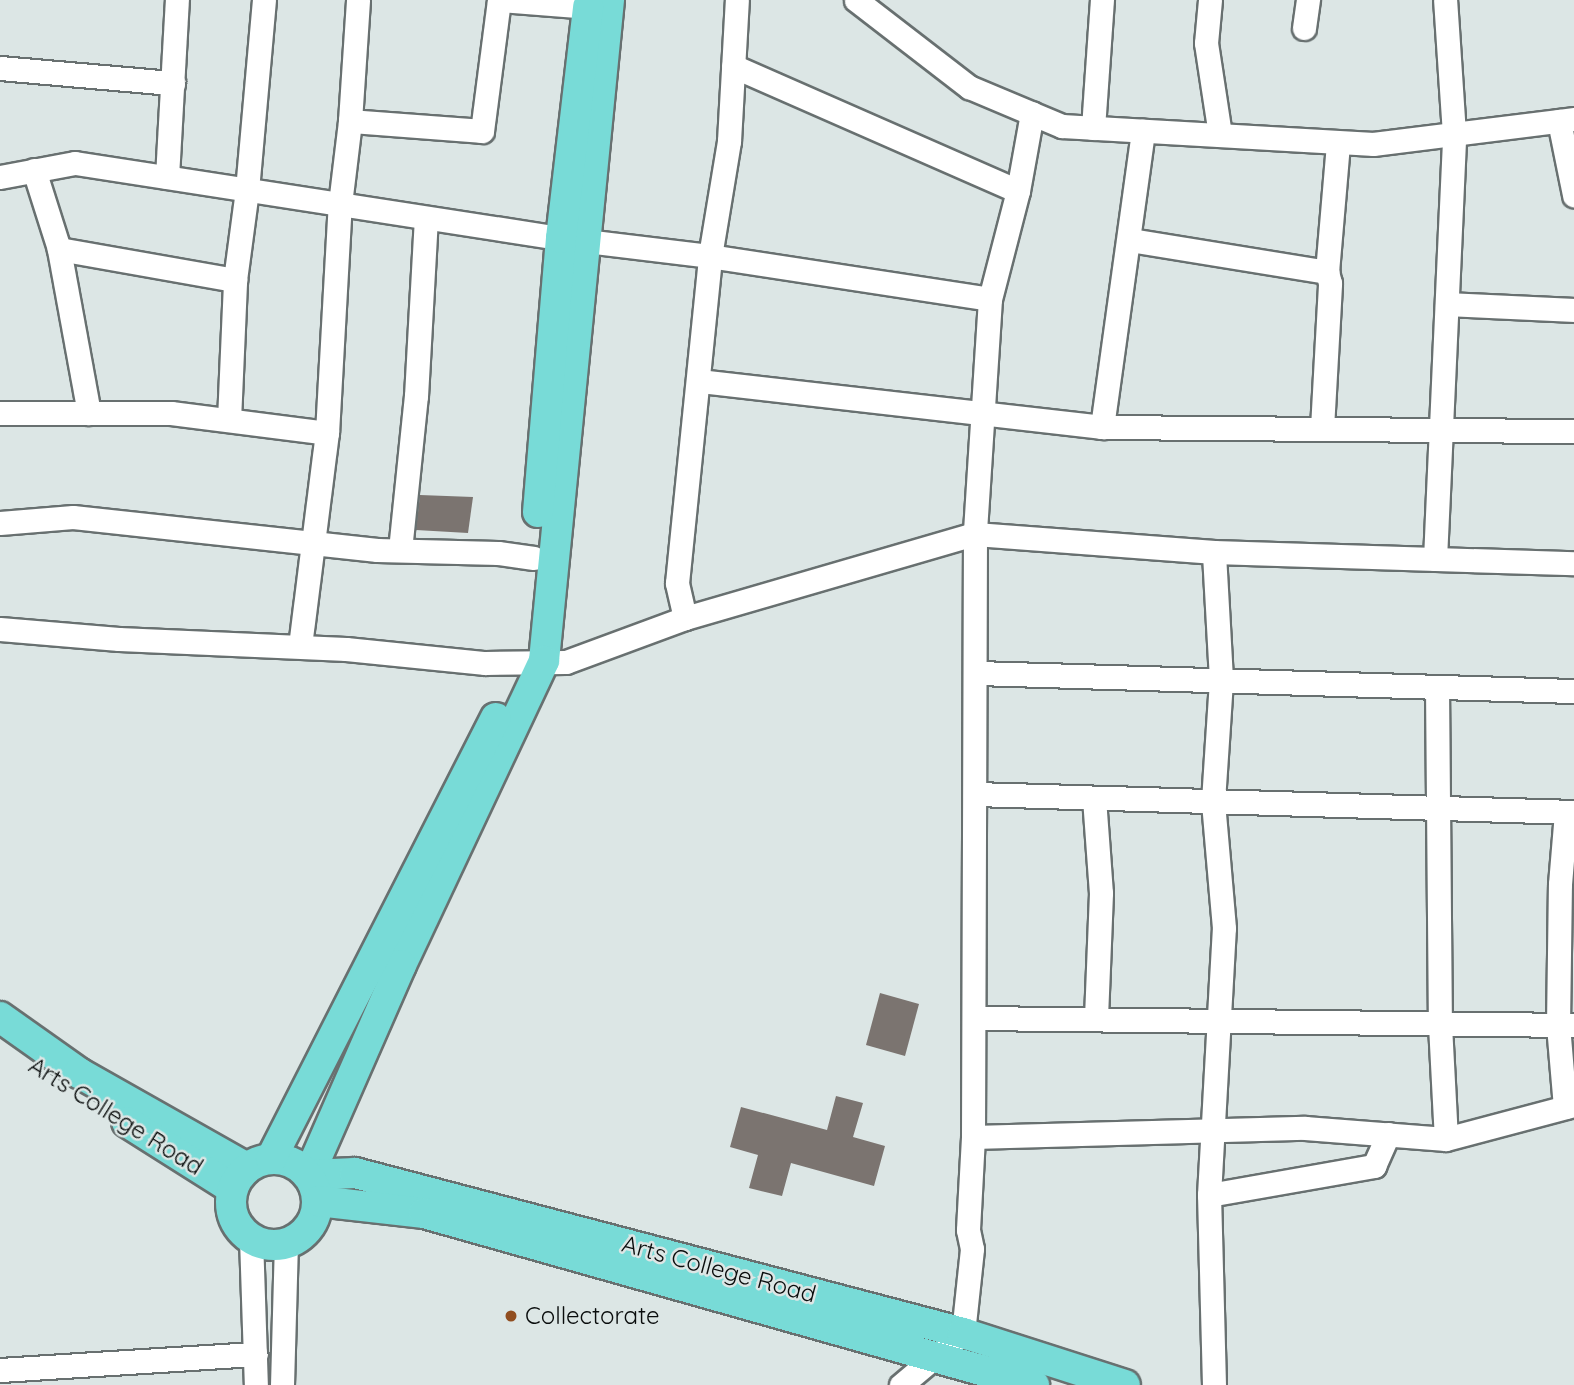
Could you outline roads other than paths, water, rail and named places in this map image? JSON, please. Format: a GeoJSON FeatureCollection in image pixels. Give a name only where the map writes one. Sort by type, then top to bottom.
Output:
{"type":"FeatureCollection","features":[{"type":"Feature","properties":{"kind":"main road"},"geometry":{"type":"LineString","coordinates":[[572,240],[534,558],[534,661],[250,1172],[234,1217],[251,1238],[262,1243],[286,1243],[309,1228],[314,1188],[401,965],[534,661],[595,2]]}},
{"type":"Feature","properties":{"kind":"main road"},"geometry":{"type":"LineString","coordinates":[[0,1017],[79,1073],[250,1172],[292,1162],[314,1188],[424,1213],[937,1355],[1034,1385]]}},
{"type":"Feature","properties":{"kind":"main road","name":"Arts College Road"},"geometry":{"type":"LineString","coordinates":[[0,1042],[250,1172]]}},
{"type":"Feature","properties":{"kind":"main road","name":"Arts College Road"},"geometry":{"type":"LineString","coordinates":[[314,1188],[355,1173],[964,1333],[1125,1385]]}},
{"type":"Feature","properties":{"kind":"street"},"geometry":{"type":"LineString","coordinates":[[167,177],[177,0]]}},
{"type":"Feature","properties":{"kind":"street"},"geometry":{"type":"LineString","coordinates":[[229,420],[235,280],[247,190],[264,0]]}},
{"type":"Feature","properties":{"kind":"street"},"geometry":{"type":"LineString","coordinates":[[300,646],[327,433],[340,204],[350,121],[358,0]]}},
{"type":"Feature","properties":{"kind":"street"},"geometry":{"type":"LineString","coordinates":[[350,121],[482,131],[499,0],[595,2]]}},
{"type":"Feature","properties":{"kind":"street"},"geometry":{"type":"LineString","coordinates":[[685,618],[677,583],[710,256],[729,141],[737,0]]}},
{"type":"Feature","properties":{"kind":"street"},"geometry":{"type":"LineString","coordinates":[[856,0],[883,9],[969,87],[1062,126],[1373,144],[1530,127],[1567,120],[1574,195]]}},
{"type":"Feature","properties":{"kind":"street"},"geometry":{"type":"LineString","coordinates":[[1093,128],[1102,0]]}},
{"type":"Feature","properties":{"kind":"street"},"geometry":{"type":"LineString","coordinates":[[1210,0],[1206,43],[1220,135]]}},
{"type":"Feature","properties":{"kind":"street"},"geometry":{"type":"LineString","coordinates":[[1304,28],[1308,0]]}},
{"type":"Feature","properties":{"kind":"street"},"geometry":{"type":"LineString","coordinates":[[1435,559],[1454,134],[1446,0]]}},
{"type":"Feature","properties":{"kind":"street"},"geometry":{"type":"LineString","coordinates":[[733,66],[1017,191]]}},
{"type":"Feature","properties":{"kind":"street"},"geometry":{"type":"LineString","coordinates":[[0,68],[173,83]]}},
{"type":"Feature","properties":{"kind":"street"},"geometry":{"type":"LineString","coordinates":[[901,1385],[964,1333],[972,1249],[968,1230],[973,1137],[977,673],[975,534],[990,299],[1017,191],[1032,113]]}},
{"type":"Feature","properties":{"kind":"street"},"geometry":{"type":"LineString","coordinates":[[1102,427],[1143,131]]}},
{"type":"Feature","properties":{"kind":"street"},"geometry":{"type":"LineString","coordinates":[[1322,428],[1330,283],[1327,272],[1338,143]]}},
{"type":"Feature","properties":{"kind":"street"},"geometry":{"type":"LineString","coordinates":[[0,177],[75,163],[572,240],[710,256],[990,299]]}},
{"type":"Feature","properties":{"kind":"street"},"geometry":{"type":"LineString","coordinates":[[34,170],[59,249],[89,413]]}},
{"type":"Feature","properties":{"kind":"street"},"geometry":{"type":"LineString","coordinates":[[400,550],[416,396],[426,218]]}},
{"type":"Feature","properties":{"kind":"street"},"geometry":{"type":"LineString","coordinates":[[1130,240],[1327,272]]}},
{"type":"Feature","properties":{"kind":"street"},"geometry":{"type":"LineString","coordinates":[[59,249],[235,280]]}},
{"type":"Feature","properties":{"kind":"street"},"geometry":{"type":"LineString","coordinates":[[1447,303],[1574,310]]}},
{"type":"Feature","properties":{"kind":"street"},"geometry":{"type":"LineString","coordinates":[[699,380],[1102,427],[1574,431]]}},
{"type":"Feature","properties":{"kind":"street"},"geometry":{"type":"LineString","coordinates":[[0,414],[172,413],[327,433]]}},
{"type":"Feature","properties":{"kind":"street"},"geometry":{"type":"LineString","coordinates":[[0,523],[73,517],[312,543],[400,550],[498,553],[534,558]]}},
{"type":"Feature","properties":{"kind":"street"},"geometry":{"type":"LineString","coordinates":[[0,629],[119,639],[300,646],[485,663],[566,662],[685,618],[975,534],[1214,552],[1574,563]]}},
{"type":"Feature","properties":{"kind":"street"},"geometry":{"type":"LineString","coordinates":[[1214,552],[1220,681],[1213,801],[1224,928],[1209,1195],[1214,1385]]}},
{"type":"Feature","properties":{"kind":"street"},"geometry":{"type":"LineString","coordinates":[[977,673],[1574,691]]}},
{"type":"Feature","properties":{"kind":"street"},"geometry":{"type":"LineString","coordinates":[[1437,687],[1440,1025],[1446,1139]]}},
{"type":"Feature","properties":{"kind":"street"},"geometry":{"type":"LineString","coordinates":[[973,1137],[1305,1128],[1446,1139],[1569,1106],[1560,884],[1570,812],[975,794]]}},
{"type":"Feature","properties":{"kind":"street"},"geometry":{"type":"LineString","coordinates":[[1094,798],[1101,893],[1096,1019]]}},
{"type":"Feature","properties":{"kind":"street"},"geometry":{"type":"LineString","coordinates":[[974,1018],[1566,1025]]}},
{"type":"Feature","properties":{"kind":"street"},"geometry":{"type":"LineString","coordinates":[[1209,1195],[1374,1166],[1388,1134]]}},
{"type":"Feature","properties":{"kind":"street"},"geometry":{"type":"LineString","coordinates":[[251,1238],[256,1385]]}},
{"type":"Feature","properties":{"kind":"street"},"geometry":{"type":"LineString","coordinates":[[282,1385],[286,1243]]}},
{"type":"Feature","properties":{"kind":"street"},"geometry":{"type":"LineString","coordinates":[[0,1370],[255,1354]]}},
{"type":"Feature","properties":{"kind":"place","name":"Collectorate"},"geometry":{"type":"Point","coordinates":[511,1316]}}]}
